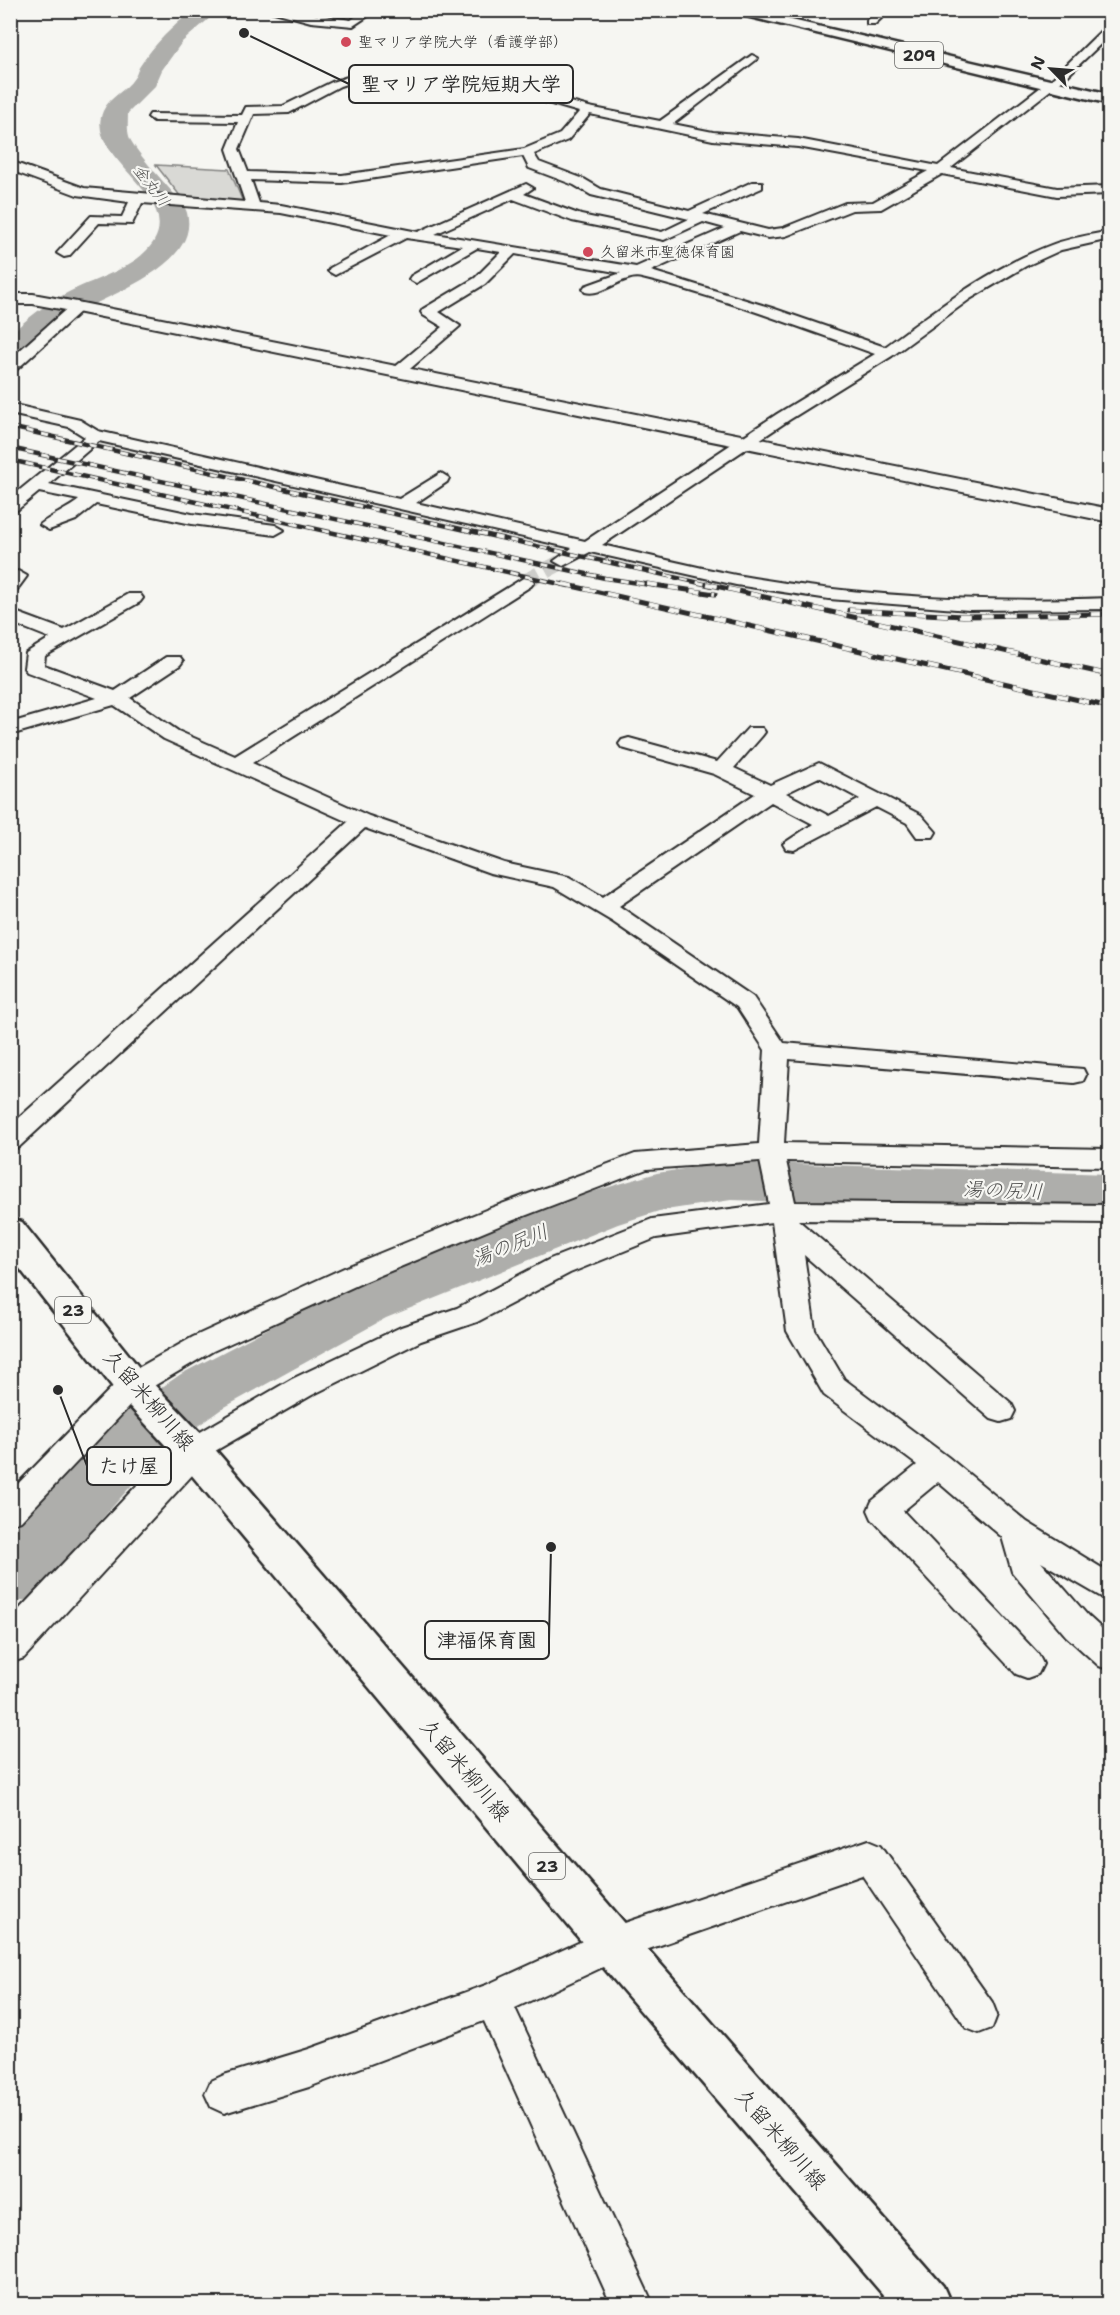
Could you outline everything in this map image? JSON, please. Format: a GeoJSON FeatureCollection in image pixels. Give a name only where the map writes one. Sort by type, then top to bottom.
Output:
{"type":"FeatureCollection","features":[{"type":"Feature","properties":{"kind":"main road","name":"209"},"geometry":{"type":"LineString","coordinates":[[728,10],[1053,82],[1110,91]]}},
{"type":"Feature","properties":{"kind":"main road","name":"209"},"geometry":{"type":"LineString","coordinates":[[765,10],[1053,82],[1110,99]]}},
{"type":"Feature","properties":{"kind":"main road","name":"久留米柳川線"},"geometry":{"type":"LineString","coordinates":[[10,1231],[134,1387],[182,1438],[613,1944],[925,2304]]}},
{"type":"Feature","properties":{"kind":"street"},"geometry":{"type":"LineString","coordinates":[[272,10],[353,23],[372,10]]}},
{"type":"Feature","properties":{"kind":"street"},"geometry":{"type":"LineString","coordinates":[[871,22],[885,10]]}},
{"type":"Feature","properties":{"kind":"street"},"geometry":{"type":"LineString","coordinates":[[527,152],[534,165],[579,182],[596,192],[736,228],[768,234],[786,232],[850,206],[876,206],[942,169],[1053,82],[1107,31],[1109,10]]}},
{"type":"Feature","properties":{"kind":"street"},"geometry":{"type":"LineString","coordinates":[[662,126],[696,103],[752,58]]}},
{"type":"Feature","properties":{"kind":"street"},"geometry":{"type":"LineString","coordinates":[[253,205],[233,149],[250,110],[285,110],[336,84],[360,76],[386,74],[438,74],[469,77],[587,110],[713,136],[798,143],[1057,192],[1110,190]]}},
{"type":"Feature","properties":{"kind":"street"},"geometry":{"type":"LineString","coordinates":[[242,176],[342,179],[527,152],[564,137],[587,110]]}},
{"type":"Feature","properties":{"kind":"street"},"geometry":{"type":"LineString","coordinates":[[154,117],[246,119]]}},
{"type":"Feature","properties":{"kind":"street"},"geometry":{"type":"LineString","coordinates":[[10,165],[82,192],[138,199],[253,205],[404,234],[512,249],[638,272],[767,311],[887,353]]}},
{"type":"Feature","properties":{"kind":"street"},"geometry":{"type":"LineString","coordinates":[[419,236],[557,175]]}},
{"type":"Feature","properties":{"kind":"street"},"geometry":{"type":"LineString","coordinates":[[512,195],[577,218],[664,237],[695,216],[757,185]]}},
{"type":"Feature","properties":{"kind":"street"},"geometry":{"type":"LineString","coordinates":[[64,253],[96,219],[127,221],[138,199]]}},
{"type":"Feature","properties":{"kind":"street"},"geometry":{"type":"LineString","coordinates":[[590,289],[638,272],[736,228]]}},
{"type":"Feature","properties":{"kind":"street"},"geometry":{"type":"LineString","coordinates":[[335,271],[404,234]]}},
{"type":"Feature","properties":{"kind":"street"},"geometry":{"type":"LineString","coordinates":[[563,561],[745,441],[887,353],[965,296],[1021,263],[1057,247],[1110,235]]}},
{"type":"Feature","properties":{"kind":"street"},"geometry":{"type":"LineString","coordinates":[[416,279],[475,244]]}},
{"type":"Feature","properties":{"kind":"street"},"geometry":{"type":"LineString","coordinates":[[399,371],[453,326],[428,312],[480,281],[512,249]]}},
{"type":"Feature","properties":{"kind":"street"},"geometry":{"type":"LineString","coordinates":[[10,298],[33,299],[77,307],[1110,516]]}},
{"type":"Feature","properties":{"kind":"street"},"geometry":{"type":"LineString","coordinates":[[10,368],[77,307]]}},
{"type":"Feature","properties":{"kind":"street"},"geometry":{"type":"LineString","coordinates":[[10,410],[74,423],[96,436],[590,545],[736,580],[806,591],[1009,606],[1043,608],[1110,603]]}},
{"type":"Feature","properties":{"kind":"street"},"geometry":{"type":"LineString","coordinates":[[10,507],[96,436]]}},
{"type":"Feature","properties":{"kind":"street"},"geometry":{"type":"LineString","coordinates":[[403,504],[441,478]]}},
{"type":"Feature","properties":{"kind":"street"},"geometry":{"type":"LineString","coordinates":[[36,486],[192,519],[275,530]]}},
{"type":"Feature","properties":{"kind":"street"},"geometry":{"type":"LineString","coordinates":[[49,525],[70,516],[93,498]]}},
{"type":"Feature","properties":{"kind":"street"},"geometry":{"type":"LineString","coordinates":[[237,764],[525,582]]}},
{"type":"Feature","properties":{"kind":"street"},"geometry":{"type":"LineString","coordinates":[[134,598],[36,653],[34,668],[117,698],[171,735],[362,820],[498,868],[561,882],[604,906],[745,1002],[777,1050],[771,1152],[785,1218],[801,1331],[834,1388],[938,1465],[1016,1532],[1110,1589]]}},
{"type":"Feature","properties":{"kind":"street"},"geometry":{"type":"LineString","coordinates":[[10,615],[65,637]]}},
{"type":"Feature","properties":{"kind":"street"},"geometry":{"type":"LineString","coordinates":[[10,729],[117,698],[173,661]]}},
{"type":"Feature","properties":{"kind":"street"},"geometry":{"type":"LineString","coordinates":[[721,770],[755,732]]}},
{"type":"Feature","properties":{"kind":"street"},"geometry":{"type":"LineString","coordinates":[[629,744],[721,770],[829,824]]}},
{"type":"Feature","properties":{"kind":"street"},"geometry":{"type":"LineString","coordinates":[[604,906],[770,794],[819,769],[914,819],[925,832]]}},
{"type":"Feature","properties":{"kind":"street"},"geometry":{"type":"LineString","coordinates":[[794,844],[875,800]]}},
{"type":"Feature","properties":{"kind":"street"},"geometry":{"type":"LineString","coordinates":[[10,1141],[362,820]]}},
{"type":"Feature","properties":{"kind":"street"},"geometry":{"type":"LineString","coordinates":[[777,1050],[1074,1075]]}},
{"type":"Feature","properties":{"kind":"street"},"geometry":{"type":"LineString","coordinates":[[10,1512],[134,1387],[203,1344],[354,1275],[497,1216],[644,1160],[771,1152],[1110,1158]]}},
{"type":"Feature","properties":{"kind":"street"},"geometry":{"type":"LineString","coordinates":[[10,1646],[182,1438],[302,1387],[411,1334],[467,1315],[560,1266],[652,1229],[785,1218],[1110,1214]]}},
{"type":"Feature","properties":{"kind":"street"},"geometry":{"type":"LineString","coordinates":[[785,1218],[1001,1411]]}},
{"type":"Feature","properties":{"kind":"street"},"geometry":{"type":"LineString","coordinates":[[938,1465],[883,1510],[1027,1664]]}},
{"type":"Feature","properties":{"kind":"street"},"geometry":{"type":"LineString","coordinates":[[1016,1532],[1023,1563],[1077,1626],[1110,1656]]}},
{"type":"Feature","properties":{"kind":"street"},"geometry":{"type":"LineString","coordinates":[[224,2094],[309,2068],[493,2000],[613,1944],[869,1856],[979,2015]]}},
{"type":"Feature","properties":{"kind":"street"},"geometry":{"type":"LineString","coordinates":[[493,2000],[618,2278],[633,2304]]}},
{"type":"Feature","properties":{"kind":"shaded area"},"geometry":{"type":"Polygon","coordinates":[[[156,165],[229,169],[243,202],[181,197],[156,165]]]}},
{"type":"Feature","properties":{"kind":"water"},"geometry":{"type":"Polygon","coordinates":[[[122,1436],[143,1457],[11,1603],[11,1557],[122,1436]]]}},
{"type":"Feature","properties":{"kind":"waterway","name":"金丸川"},"geometry":{"type":"LineString","coordinates":[[10,354],[50,316],[78,299],[142,268],[167,244],[173,230],[173,212],[116,138],[115,113],[121,103],[146,81],[150,69],[174,37],[208,10]]}},
{"type":"Feature","properties":{"kind":"waterway","name":"湯の尻川"},"geometry":{"type":"LineString","coordinates":[[10,1578],[138,1436],[202,1391],[366,1303],[598,1210],[657,1192],[731,1181],[1110,1193]]}},
{"type":"Feature","properties":{"kind":"tunnel"},"geometry":{"type":"LineString","coordinates":[[525,582],[563,561]]}},
{"type":"Feature","properties":{"kind":"railway"},"geometry":{"type":"LineString","coordinates":[[10,427],[713,586]]}},
{"type":"Feature","properties":{"kind":"railway"},"geometry":{"type":"LineString","coordinates":[[10,448],[605,578],[657,586]]}},
{"type":"Feature","properties":{"kind":"railway"},"geometry":{"type":"LineString","coordinates":[[10,460],[569,586]]}},
{"type":"Feature","properties":{"kind":"railway"},"geometry":{"type":"LineString","coordinates":[[563,584],[1110,707]]}},
{"type":"Feature","properties":{"kind":"railway"},"geometry":{"type":"LineString","coordinates":[[647,584],[715,594]]}},
{"type":"Feature","properties":{"kind":"railway"},"geometry":{"type":"LineString","coordinates":[[707,584],[1110,675]]}},
{"type":"Feature","properties":{"kind":"railway"},"geometry":{"type":"LineString","coordinates":[[849,610],[963,616],[1110,614]]}},
{"type":"Feature","properties":{"kind":"place","name":"聖マリア学院短期大学"},"geometry":{"type":"Point","coordinates":[244,33]}},
{"type":"Feature","properties":{"kind":"place","name":"聖マリア学院大学（看護学部）"},"geometry":{"type":"Point","coordinates":[346,42]}},
{"type":"Feature","properties":{"kind":"place","name":"久留米市聖徳保育園"},"geometry":{"type":"Point","coordinates":[588,252]}},
{"type":"Feature","properties":{"kind":"place","name":"たけ屋"},"geometry":{"type":"Point","coordinates":[58,1390]}},
{"type":"Feature","properties":{"kind":"place","name":"津福保育園"},"geometry":{"type":"Point","coordinates":[551,1547]}}]}
